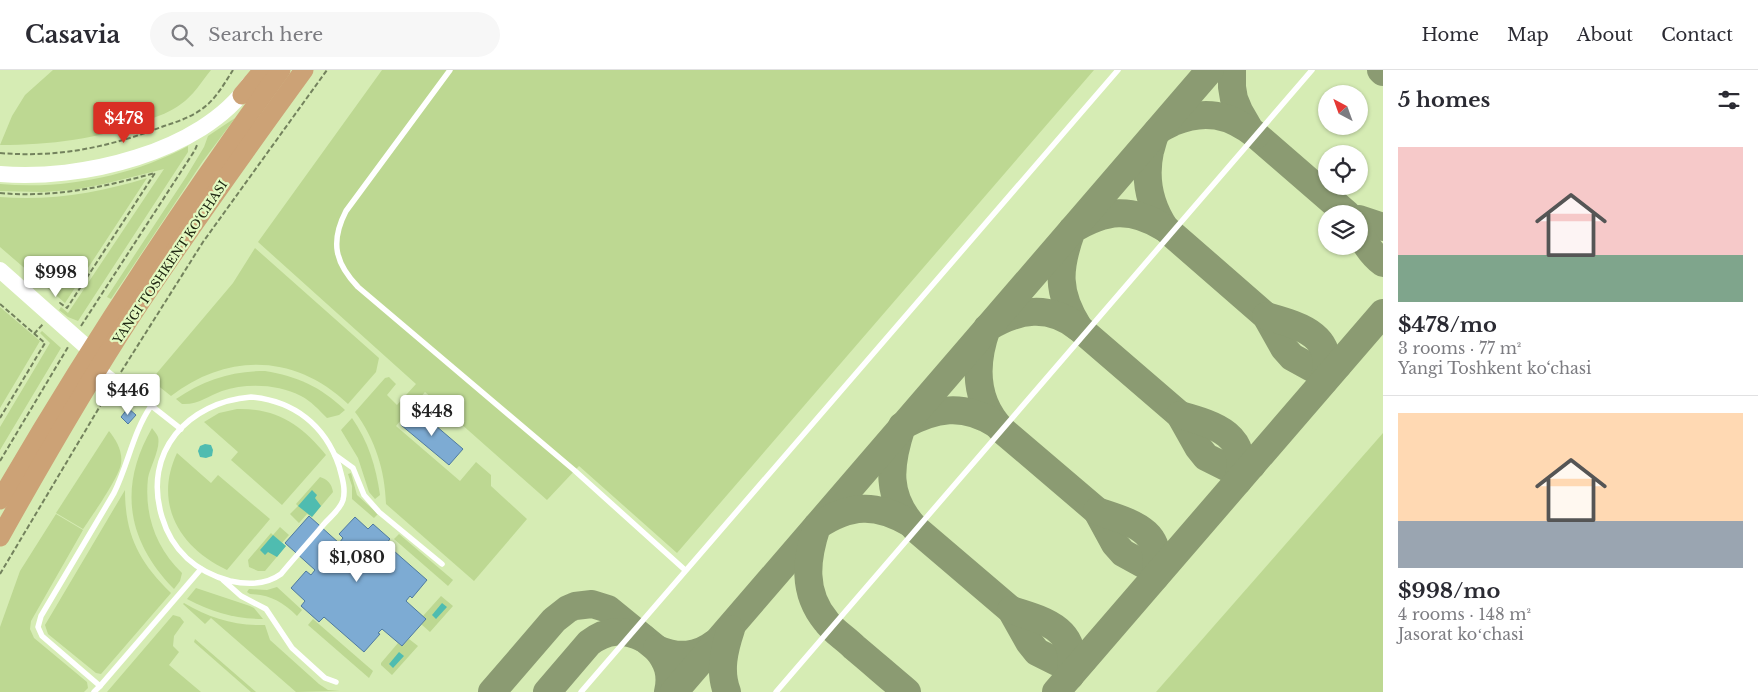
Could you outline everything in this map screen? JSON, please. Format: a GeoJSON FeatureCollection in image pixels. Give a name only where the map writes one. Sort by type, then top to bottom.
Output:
{"type":"FeatureCollection","features":[{"type":"Feature","properties":{"kind":"highway"},"geometry":{"type":"LineString","coordinates":[[242,95],[263,70]]}},
{"type":"Feature","properties":{"kind":"highway","name":"YANGI TOSHKENT KO‘CHASI"},"geometry":{"type":"LineString","coordinates":[[0,500],[92,358],[200,184],[281,70]]}},
{"type":"Feature","properties":{"kind":"highway","name":"YANGI TOSHKENT KO‘CHASI"},"geometry":{"type":"LineString","coordinates":[[0,537],[92,358],[132,316],[304,70]]}},
{"type":"Feature","properties":{"kind":"main road"},"geometry":{"type":"LineString","coordinates":[[0,174],[19,176],[65,173],[130,159],[162,147],[202,127],[225,111],[242,95],[258,70]]}},
{"type":"Feature","properties":{"kind":"main road"},"geometry":{"type":"LineString","coordinates":[[0,270],[92,358]]}},
{"type":"Feature","properties":{"kind":"main road"},"geometry":{"type":"LineString","coordinates":[[0,285],[72,340]]}},
{"type":"Feature","properties":{"kind":"lane"},"geometry":{"type":"LineString","coordinates":[[450,70],[346,212],[340,223],[337,235],[337,250],[341,265],[358,287],[574,470],[685,570]]}},
{"type":"Feature","properties":{"kind":"lane"},"geometry":{"type":"LineString","coordinates":[[581,692],[1118,70]]}},
{"type":"Feature","properties":{"kind":"lane"},"geometry":{"type":"LineString","coordinates":[[776,692],[1312,70]]}},
{"type":"Feature","properties":{"kind":"lane"},"geometry":{"type":"LineString","coordinates":[[92,358],[181,429]]}},
{"type":"Feature","properties":{"kind":"lane"},"geometry":{"type":"LineString","coordinates":[[244,398],[266,398],[281,403],[296,410],[308,419],[319,430],[334,454],[343,482],[340,506],[281,574],[271,580],[258,584],[242,583],[219,577],[201,569],[180,551],[170,538],[158,497],[157,481],[163,455],[181,429],[192,418],[206,409],[221,402],[244,398]]}},
{"type":"Feature","properties":{"kind":"lane"},"geometry":{"type":"LineString","coordinates":[[100,686],[42,636],[38,630],[38,624],[114,493],[124,473],[141,420],[151,406]]}},
{"type":"Feature","properties":{"kind":"lane"},"geometry":{"type":"LineString","coordinates":[[334,454],[353,468],[364,495],[378,512],[442,564]]}},
{"type":"Feature","properties":{"kind":"lane"},"geometry":{"type":"LineString","coordinates":[[94,692],[201,569]]}},
{"type":"Feature","properties":{"kind":"lane"},"geometry":{"type":"LineString","coordinates":[[219,577],[241,596],[266,609],[292,648],[325,678],[336,682]]}},
{"type":"Feature","properties":{"kind":"path"},"geometry":{"type":"LineString","coordinates":[[0,153],[27,156],[81,151],[140,136],[202,109],[233,70]]}},
{"type":"Feature","properties":{"kind":"path"},"geometry":{"type":"LineString","coordinates":[[0,574],[117,379],[203,242],[327,70]]}},
{"type":"Feature","properties":{"kind":"path"},"geometry":{"type":"LineString","coordinates":[[0,461],[72,340],[195,150],[210,101]]}},
{"type":"Feature","properties":{"kind":"path"},"geometry":{"type":"LineString","coordinates":[[0,193],[22,195],[58,194],[109,185],[155,173],[67,308],[60,303]]}},
{"type":"Feature","properties":{"kind":"path"},"geometry":{"type":"LineString","coordinates":[[0,304],[45,343],[0,418]]}},
{"type":"Feature","properties":{"kind":"green space"},"geometry":{"type":"Polygon","coordinates":[[[53,70],[211,70],[185,101],[169,112],[146,121],[92,137],[74,140],[0,145],[12,116],[25,95],[53,70]]]}},
{"type":"Feature","properties":{"kind":"green space"},"geometry":{"type":"Polygon","coordinates":[[[382,70],[1094,70],[677,553],[579,466],[547,500],[425,392],[396,426],[460,481],[476,462],[491,475],[491,486],[527,519],[474,581],[386,504],[384,479],[378,455],[368,433],[355,412],[385,378],[389,377],[396,384],[387,395],[397,405],[416,384],[258,242],[382,70]]]}},
{"type":"Feature","properties":{"kind":"green space"},"geometry":{"type":"Polygon","coordinates":[[[235,118],[203,161],[111,299],[107,297],[186,177],[204,147],[208,136],[235,118]]]}},
{"type":"Feature","properties":{"kind":"green space"},"geometry":{"type":"Polygon","coordinates":[[[188,146],[188,152],[78,321],[68,317],[59,310],[61,307],[68,313],[164,169],[73,190],[42,192],[0,191],[0,184],[49,185],[73,183],[121,173],[188,146]]]}},
{"type":"Feature","properties":{"kind":"green space"},"geometry":{"type":"Polygon","coordinates":[[[147,178],[65,303],[0,247],[0,197],[37,198],[74,195],[111,188],[147,178]]]}},
{"type":"Feature","properties":{"kind":"green space"},"geometry":{"type":"Polygon","coordinates":[[[255,248],[379,358],[376,372],[348,404],[328,387],[306,375],[284,368],[261,365],[238,366],[215,372],[193,382],[171,396],[151,380],[233,283],[255,248]]]}},
{"type":"Feature","properties":{"kind":"green space"},"geometry":{"type":"Polygon","coordinates":[[[0,307],[40,341],[0,408],[0,307]]]}},
{"type":"Feature","properties":{"kind":"green space"},"geometry":{"type":"Polygon","coordinates":[[[42,331],[61,348],[0,450],[0,427],[50,343],[40,333],[42,331]]]}},
{"type":"Feature","properties":{"kind":"green space"},"geometry":{"type":"Polygon","coordinates":[[[253,371],[265,371],[298,379],[318,389],[345,410],[339,415],[327,418],[312,403],[301,396],[282,389],[262,386],[231,388],[198,402],[188,404],[182,404],[176,399],[186,392],[218,378],[253,371]]]}},
{"type":"Feature","properties":{"kind":"green space"},"geometry":{"type":"Polygon","coordinates":[[[237,409],[251,409],[276,415],[287,420],[308,435],[326,455],[282,505],[231,460],[238,452],[204,422],[219,413],[237,409]]]}},
{"type":"Feature","properties":{"kind":"green space"},"geometry":{"type":"Polygon","coordinates":[[[352,418],[363,436],[374,464],[380,495],[375,499],[369,492],[358,458],[341,430],[352,418]]]}},
{"type":"Feature","properties":{"kind":"green space"},"geometry":{"type":"Polygon","coordinates":[[[152,428],[159,441],[148,478],[148,505],[150,518],[159,542],[165,553],[182,573],[180,581],[174,589],[158,571],[146,552],[137,533],[133,513],[134,471],[141,450],[152,428]]]}},
{"type":"Feature","properties":{"kind":"green space"},"geometry":{"type":"Polygon","coordinates":[[[109,431],[120,450],[121,464],[110,487],[83,529],[56,513],[109,431]]]}},
{"type":"Feature","properties":{"kind":"green space"},"geometry":{"type":"Polygon","coordinates":[[[1383,433],[1383,692],[1156,692],[1383,433]]]}},
{"type":"Feature","properties":{"kind":"green space"},"geometry":{"type":"Polygon","coordinates":[[[177,453],[211,483],[218,475],[270,519],[227,570],[210,561],[196,550],[184,537],[175,522],[170,507],[168,490],[170,472],[177,453]]]}},
{"type":"Feature","properties":{"kind":"green space"},"geometry":{"type":"Polygon","coordinates":[[[351,473],[357,495],[378,514],[374,518],[352,499],[352,486],[348,474],[351,473]]]}},
{"type":"Feature","properties":{"kind":"green space"},"geometry":{"type":"Polygon","coordinates":[[[320,477],[329,482],[333,492],[312,517],[307,514],[299,523],[290,514],[298,506],[296,504],[320,477]]]}},
{"type":"Feature","properties":{"kind":"green space"},"geometry":{"type":"Polygon","coordinates":[[[125,490],[128,521],[136,547],[150,570],[171,593],[101,674],[96,673],[48,634],[45,625],[125,490]]]}},
{"type":"Feature","properties":{"kind":"green space"},"geometry":{"type":"Polygon","coordinates":[[[56,514],[83,530],[31,621],[30,629],[34,638],[87,682],[88,688],[84,692],[0,692],[0,627],[20,571],[56,514]]]}},
{"type":"Feature","properties":{"kind":"green space"},"geometry":{"type":"Polygon","coordinates":[[[280,527],[289,535],[282,543],[286,546],[265,571],[258,571],[249,567],[248,560],[271,533],[273,535],[280,527]]]}},
{"type":"Feature","properties":{"kind":"green space"},"geometry":{"type":"Polygon","coordinates":[[[399,534],[453,580],[448,586],[394,539],[399,534]]]}},
{"type":"Feature","properties":{"kind":"green space"},"geometry":{"type":"Polygon","coordinates":[[[277,587],[302,610],[297,616],[286,606],[275,600],[247,592],[249,589],[267,590],[277,587]]]}},
{"type":"Feature","properties":{"kind":"green space"},"geometry":{"type":"Polygon","coordinates":[[[196,588],[250,606],[263,619],[243,618],[205,608],[187,599],[196,588]]]}},
{"type":"Feature","properties":{"kind":"green space"},"geometry":{"type":"Polygon","coordinates":[[[441,596],[453,606],[430,632],[421,624],[426,619],[423,616],[441,596]]]}},
{"type":"Feature","properties":{"kind":"green space"},"geometry":{"type":"Polygon","coordinates":[[[184,603],[203,613],[223,620],[265,625],[270,640],[319,684],[328,690],[340,691],[296,692],[211,618],[205,624],[184,603]]]}},
{"type":"Feature","properties":{"kind":"green space"},"geometry":{"type":"Polygon","coordinates":[[[173,615],[180,617],[184,622],[174,636],[173,646],[179,652],[169,665],[201,692],[107,692],[173,615]]]}},
{"type":"Feature","properties":{"kind":"green space"},"geometry":{"type":"Polygon","coordinates":[[[313,619],[373,671],[369,678],[308,625],[313,619]]]}},
{"type":"Feature","properties":{"kind":"green space"},"geometry":{"type":"Polygon","coordinates":[[[195,639],[256,692],[251,692],[194,642],[195,639]]]}},
{"type":"Feature","properties":{"kind":"green space"},"geometry":{"type":"Polygon","coordinates":[[[409,639],[418,646],[392,675],[381,663],[398,643],[402,646],[409,639]]]}},
{"type":"Feature","properties":{"kind":"water"},"geometry":{"type":"Polygon","coordinates":[[[205,444],[211,445],[213,450],[212,456],[206,458],[200,457],[198,451],[200,446],[205,444]]]}},
{"type":"Feature","properties":{"kind":"water"},"geometry":{"type":"Polygon","coordinates":[[[312,490],[317,495],[315,498],[321,506],[312,517],[298,506],[312,490]]]}},
{"type":"Feature","properties":{"kind":"water"},"geometry":{"type":"Polygon","coordinates":[[[273,535],[286,546],[277,557],[268,552],[265,555],[260,550],[273,535]]]}},
{"type":"Feature","properties":{"kind":"water"},"geometry":{"type":"Polygon","coordinates":[[[442,603],[447,607],[436,619],[432,615],[442,603]]]}},
{"type":"Feature","properties":{"kind":"water"},"geometry":{"type":"Polygon","coordinates":[[[399,652],[404,656],[393,668],[389,664],[399,652]]]}},
{"type":"Feature","properties":{"kind":"building"},"geometry":{"type":"Polygon","coordinates":[[[128,408],[136,415],[128,424],[121,417],[128,408]]]}},
{"type":"Feature","properties":{"kind":"building"},"geometry":{"type":"Polygon","coordinates":[[[415,408],[463,449],[449,465],[401,425],[415,408]]]}},
{"type":"Feature","properties":{"kind":"building"},"geometry":{"type":"Polygon","coordinates":[[[309,516],[339,543],[343,538],[339,534],[355,517],[368,529],[373,524],[390,539],[386,544],[427,580],[412,598],[410,596],[406,601],[426,619],[402,646],[382,629],[378,633],[380,634],[364,652],[324,617],[319,622],[301,606],[305,601],[291,588],[306,571],[311,575],[315,570],[285,543],[309,516]]]}},
{"type":"Feature","properties":{"kind":"taxiway"},"geometry":{"type":"LineString","coordinates":[[674,692],[1210,70]]}},
{"type":"Feature","properties":{"kind":"taxiway"},"geometry":{"type":"LineString","coordinates":[[1232,70],[1234,99],[1250,130],[1337,205]]}},
{"type":"Feature","properties":{"kind":"taxiway"},"geometry":{"type":"LineString","coordinates":[[1256,135],[1236,122],[1226,118],[1206,115],[1185,118],[1162,128],[1154,136],[1148,161],[1149,191],[1155,210],[1165,228],[1266,316],[1284,348],[1292,357],[1312,368],[1326,369],[1338,365]]}},
{"type":"Feature","properties":{"kind":"taxiway"},"geometry":{"type":"LineString","coordinates":[[1165,228],[1141,216],[1118,213],[1096,218],[1072,230],[1062,268],[1063,291],[1066,303],[1079,328],[1180,415],[1198,447],[1206,457],[1226,467],[1240,468],[1252,465]]}},
{"type":"Feature","properties":{"kind":"taxiway"},"geometry":{"type":"LineString","coordinates":[[1368,222],[1383,227]]}},
{"type":"Feature","properties":{"kind":"taxiway"},"geometry":{"type":"LineString","coordinates":[[1368,247],[1383,263]]}},
{"type":"Feature","properties":{"kind":"taxiway"},"geometry":{"type":"LineString","coordinates":[[1079,328],[1068,320],[1045,312],[1022,313],[987,328],[980,355],[979,368],[979,382],[986,407],[1002,430],[1097,511],[1115,544],[1123,553],[1143,564],[1157,564],[1169,560]]}},
{"type":"Feature","properties":{"kind":"taxiway"},"geometry":{"type":"LineString","coordinates":[[1056,692],[1383,313]]}},
{"type":"Feature","properties":{"kind":"taxiway"},"geometry":{"type":"LineString","coordinates":[[1266,316],[1303,329],[1321,343],[1327,365],[1324,381]]}},
{"type":"Feature","properties":{"kind":"taxiway"},"geometry":{"type":"LineString","coordinates":[[996,424],[972,413],[949,410],[926,415],[902,426],[894,454],[893,467],[895,493],[899,505],[916,529],[1011,610],[1029,642],[1037,652],[1057,662],[1071,663],[1084,659]]}},
{"type":"Feature","properties":{"kind":"taxiway"},"geometry":{"type":"LineString","coordinates":[[1180,415],[1206,423],[1227,434],[1239,453],[1238,481]]}},
{"type":"Feature","properties":{"kind":"taxiway"},"geometry":{"type":"LineString","coordinates":[[907,692],[829,625],[818,610],[813,599],[808,575],[810,551],[817,526],[829,519],[852,510],[874,509],[898,516],[910,523]]}},
{"type":"Feature","properties":{"kind":"taxiway"},"geometry":{"type":"LineString","coordinates":[[1097,511],[1134,525],[1151,539],[1156,549],[1155,577]]}},
{"type":"Feature","properties":{"kind":"taxiway"},"geometry":{"type":"LineString","coordinates":[[492,692],[554,620],[575,606],[592,604],[608,609],[657,649]]}},
{"type":"Feature","properties":{"kind":"taxiway"},"geometry":{"type":"LineString","coordinates":[[1011,610],[1037,618],[1058,630],[1070,648],[1072,660],[1070,676]]}},
{"type":"Feature","properties":{"kind":"taxiway"},"geometry":{"type":"LineString","coordinates":[[727,692],[723,676],[723,660],[731,629]]}},
{"type":"Feature","properties":{"kind":"taxiway"},"geometry":{"type":"LineString","coordinates":[[547,692],[589,643],[596,638],[616,632],[629,633],[643,638]]}},
{"type":"Feature","properties":{"kind":"taxiway"},"geometry":{"type":"LineString","coordinates":[[668,692],[670,680],[668,669],[657,649],[672,654],[687,655],[701,651],[715,643]]}}]}
